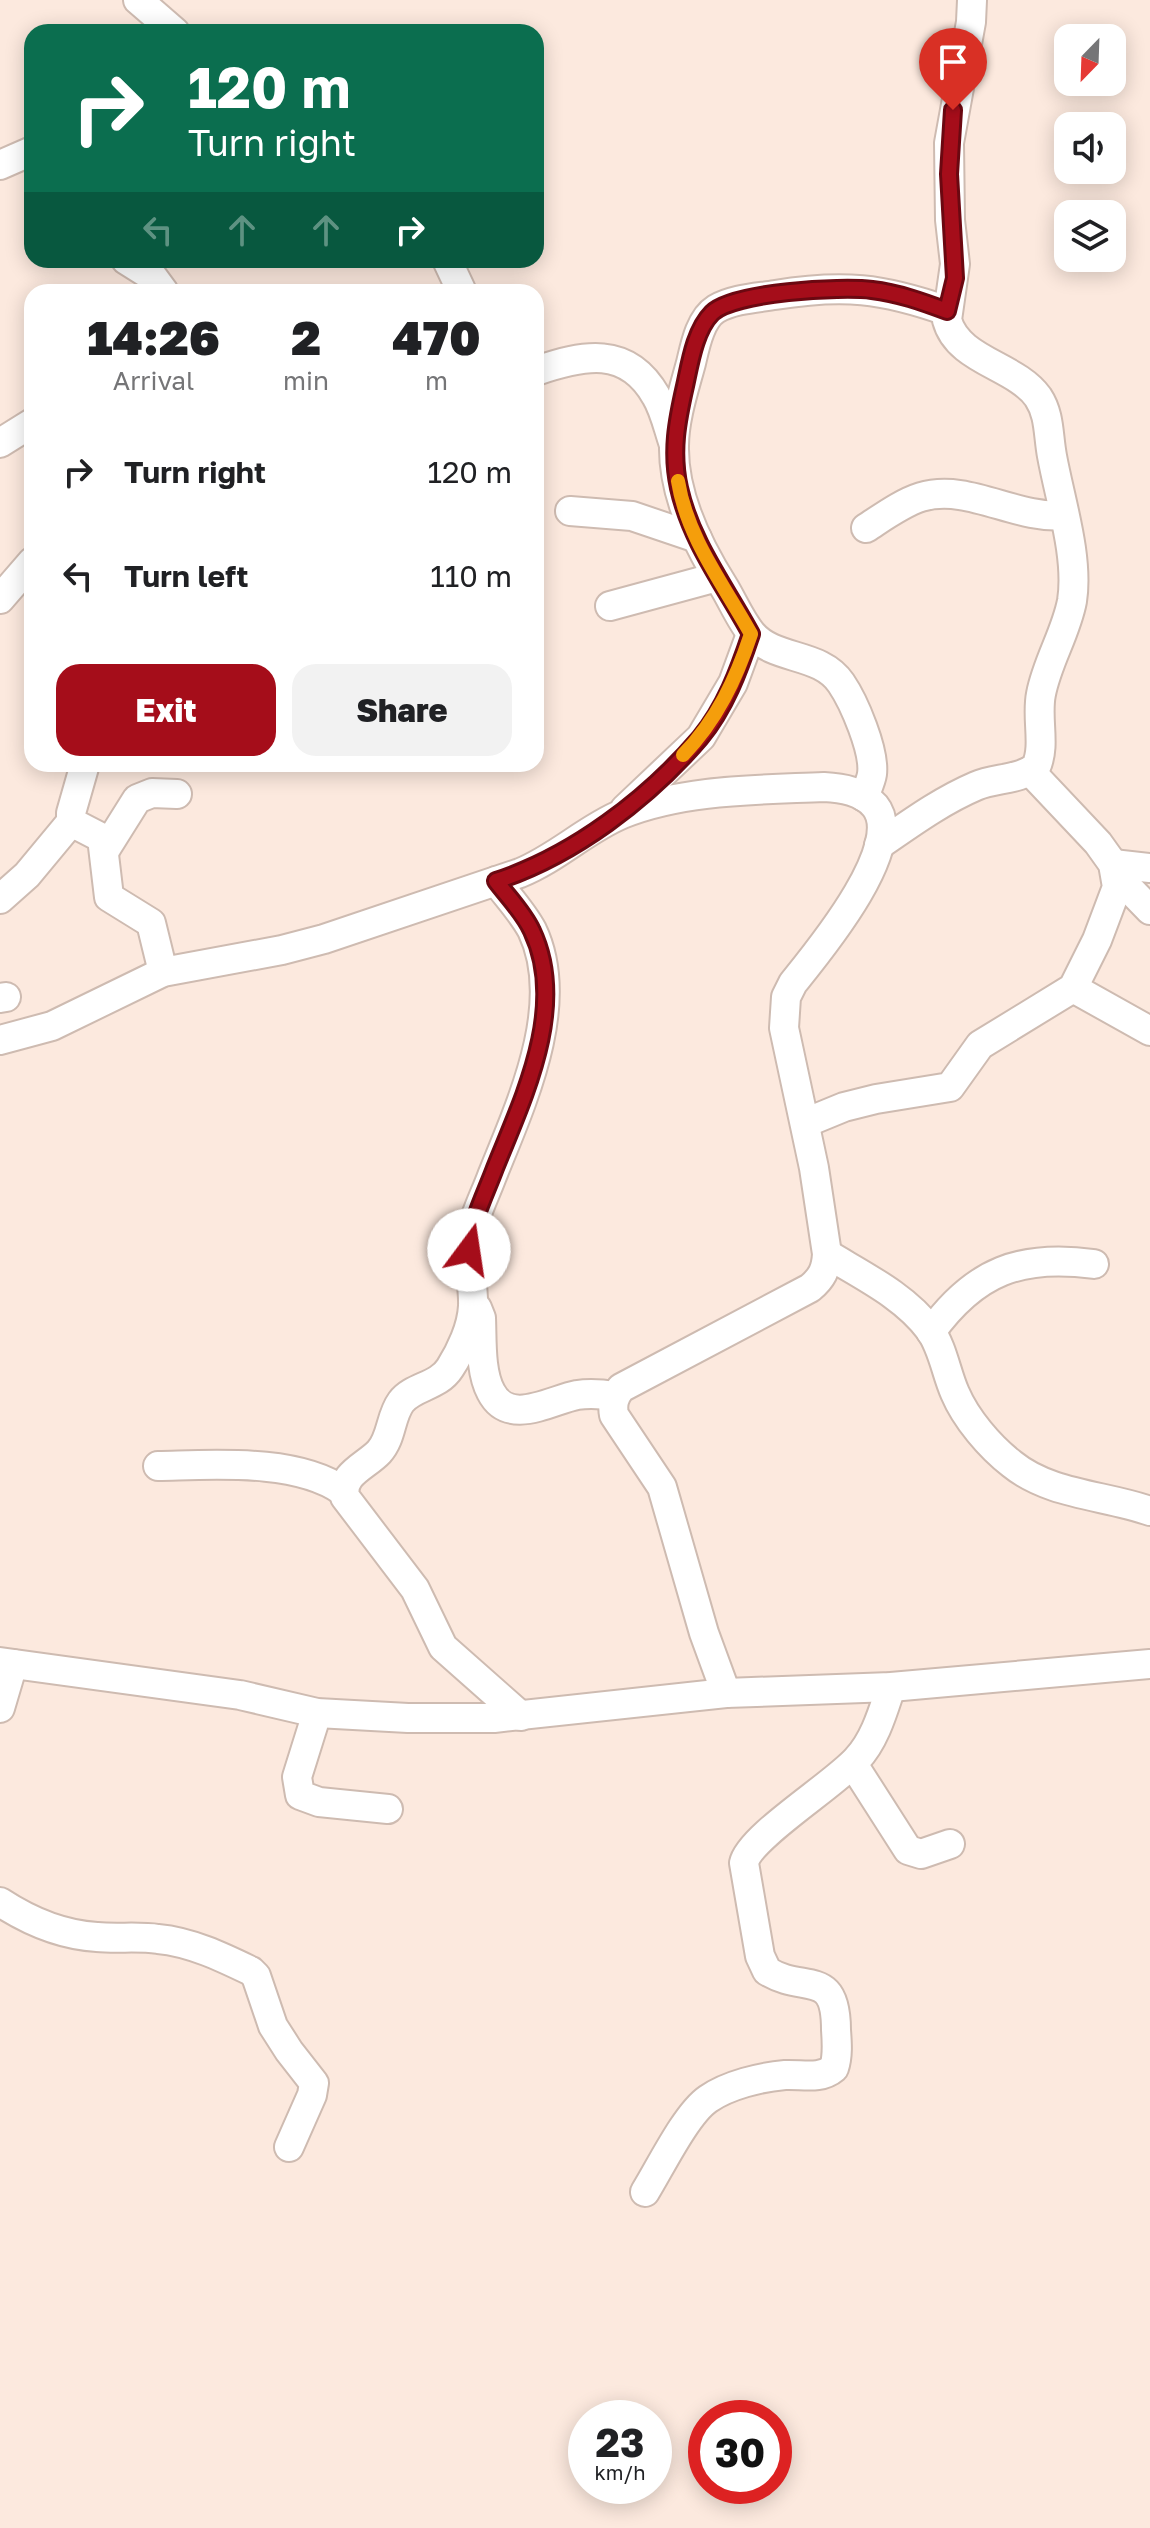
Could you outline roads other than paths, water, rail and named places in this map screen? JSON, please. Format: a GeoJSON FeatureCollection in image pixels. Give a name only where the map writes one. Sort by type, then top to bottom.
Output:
{"type":"FeatureCollection","features":[{"type":"Feature","properties":{"kind":"street"},"geometry":{"type":"LineString","coordinates":[[879,845],[951,798],[980,784],[1036,767],[1041,753],[1041,693],[1072,601],[1072,570],[1046,411],[1031,389],[965,347],[949,329],[947,311],[955,264],[950,220],[949,143],[971,22],[972,0]]}},
{"type":"Feature","properties":{"kind":"street"},"geometry":{"type":"LineString","coordinates":[[0,165],[24,154]]}},
{"type":"Feature","properties":{"kind":"street"},"geometry":{"type":"LineString","coordinates":[[139,268],[158,284]]}},
{"type":"Feature","properties":{"kind":"street"},"geometry":{"type":"LineString","coordinates":[[673,443],[694,351],[706,320],[715,310],[733,302],[850,288],[895,294],[947,311]]}},
{"type":"Feature","properties":{"kind":"street"},"geometry":{"type":"LineString","coordinates":[[544,369],[589,356],[620,361],[645,381],[657,397],[673,443],[679,489],[697,538],[751,634],[763,644],[823,667],[841,684],[872,758],[872,774],[864,797]]}},
{"type":"Feature","properties":{"kind":"street"},"geometry":{"type":"LineString","coordinates":[[0,443],[24,428]]}},
{"type":"Feature","properties":{"kind":"street"},"geometry":{"type":"LineString","coordinates":[[866,528],[923,496],[975,498],[1027,513],[1064,515]]}},
{"type":"Feature","properties":{"kind":"street"},"geometry":{"type":"LineString","coordinates":[[570,511],[632,516],[697,538]]}},
{"type":"Feature","properties":{"kind":"street"},"geometry":{"type":"LineString","coordinates":[[610,606],[717,577]]}},
{"type":"Feature","properties":{"kind":"street"},"geometry":{"type":"LineString","coordinates":[[0,1040],[52,1026],[163,972],[324,939],[543,864],[619,815],[701,737],[733,683],[751,634]]}},
{"type":"Feature","properties":{"kind":"street"},"geometry":{"type":"LineString","coordinates":[[1030,771],[1098,843],[1115,870],[1150,910]]}},
{"type":"Feature","properties":{"kind":"street"},"geometry":{"type":"LineString","coordinates":[[0,899],[27,875],[71,822],[83,772]]}},
{"type":"Feature","properties":{"kind":"street"},"geometry":{"type":"LineString","coordinates":[[619,815],[687,797],[785,789],[845,788],[864,797],[877,808],[881,823],[879,845],[853,905],[793,983],[786,997],[784,1028],[805,1123],[827,1254],[826,1268],[810,1288],[636,1379],[621,1388],[615,1396],[614,1415],[662,1487],[704,1633],[726,1693]]}},
{"type":"Feature","properties":{"kind":"street"},"geometry":{"type":"LineString","coordinates":[[105,850],[130,807],[142,794],[177,794]]}},
{"type":"Feature","properties":{"kind":"street"},"geometry":{"type":"LineString","coordinates":[[71,822],[102,838],[109,897],[151,923],[163,972]]}},
{"type":"Feature","properties":{"kind":"street"},"geometry":{"type":"LineString","coordinates":[[1115,870],[1150,868]]}},
{"type":"Feature","properties":{"kind":"street"},"geometry":{"type":"LineString","coordinates":[[805,1123],[844,1107],[876,1099],[945,1090],[953,1084],[980,1045],[1073,988],[1114,898],[1115,870]]}},
{"type":"Feature","properties":{"kind":"street"},"geometry":{"type":"LineString","coordinates":[[496,881],[532,930],[541,961],[543,1013],[539,1043],[529,1078],[470,1236],[468,1269],[473,1304],[468,1332],[449,1369],[431,1385],[400,1403],[381,1450],[356,1469],[343,1491],[415,1589],[443,1647],[521,1716]]}},
{"type":"Feature","properties":{"kind":"street"},"geometry":{"type":"LineString","coordinates":[[1073,988],[1150,1031]]}},
{"type":"Feature","properties":{"kind":"street"},"geometry":{"type":"LineString","coordinates":[[827,1254],[884,1289],[915,1313],[931,1332],[956,1396],[979,1431],[1011,1464],[1054,1486],[1150,1511]]}},
{"type":"Feature","properties":{"kind":"street"},"geometry":{"type":"LineString","coordinates":[[931,1332],[956,1301],[977,1284],[1002,1271],[1025,1262],[1047,1260],[1094,1264]]}},
{"type":"Feature","properties":{"kind":"street"},"geometry":{"type":"LineString","coordinates":[[473,1304],[481,1318],[487,1382],[497,1400],[514,1410],[521,1410],[575,1396],[615,1396]]}},
{"type":"Feature","properties":{"kind":"street"},"geometry":{"type":"LineString","coordinates":[[158,1466],[262,1466],[318,1479],[343,1491]]}},
{"type":"Feature","properties":{"kind":"street"},"geometry":{"type":"LineString","coordinates":[[0,1708],[6,1663],[240,1695],[317,1713],[408,1718],[521,1716],[726,1693],[891,1687],[1150,1664]]}},
{"type":"Feature","properties":{"kind":"street"},"geometry":{"type":"LineString","coordinates":[[645,2192],[689,2121],[707,2099],[727,2089],[760,2080],[782,2075],[821,2076],[834,2068],[837,2058],[833,2001],[824,1989],[767,1971],[760,1956],[744,1863],[755,1845],[834,1783],[853,1764],[870,1740],[891,1687]]}},
{"type":"Feature","properties":{"kind":"street"},"geometry":{"type":"LineString","coordinates":[[317,1713],[298,1768],[297,1787],[300,1795],[319,1802],[388,1809]]}},
{"type":"Feature","properties":{"kind":"street"},"geometry":{"type":"LineString","coordinates":[[853,1764],[908,1850],[921,1854],[950,1844]]}},
{"type":"Feature","properties":{"kind":"street"},"geometry":{"type":"LineString","coordinates":[[0,1902],[27,1918],[65,1933],[160,1939],[187,1945],[251,1971],[256,1976],[273,2026],[314,2083],[312,2095],[289,2147]]}}]}
